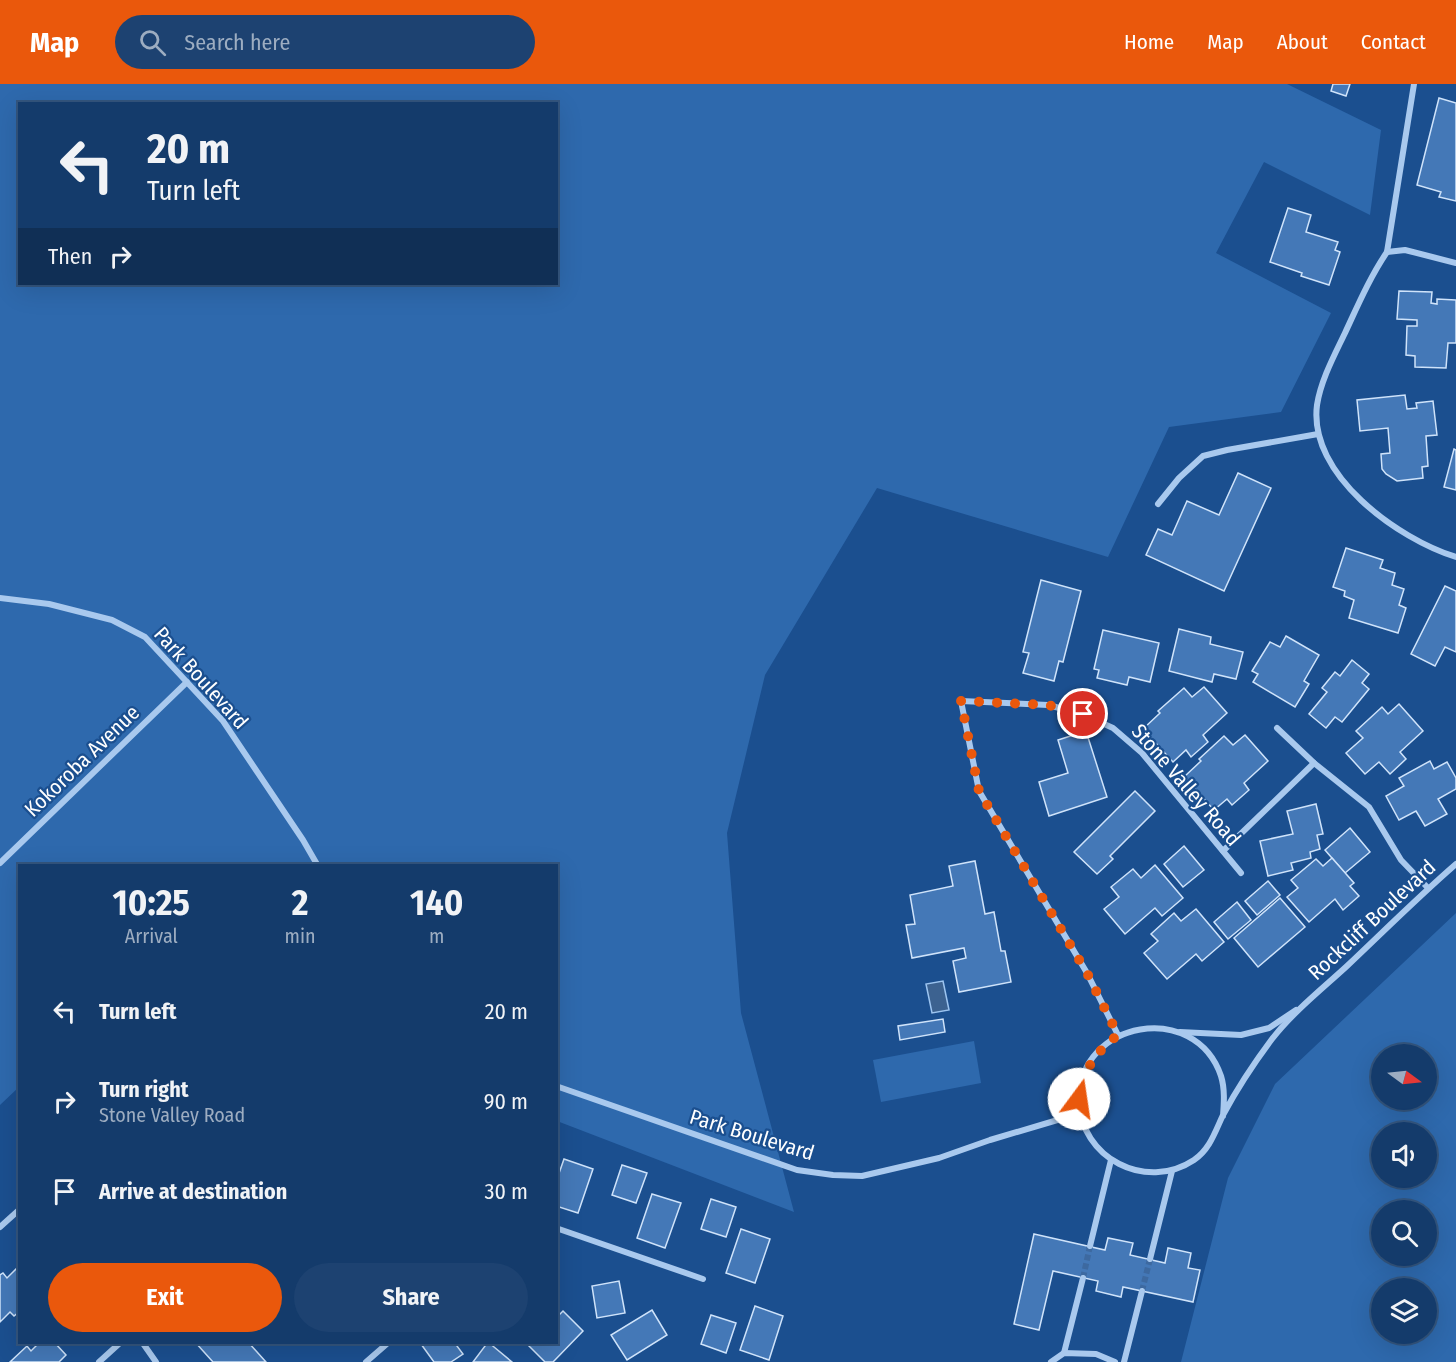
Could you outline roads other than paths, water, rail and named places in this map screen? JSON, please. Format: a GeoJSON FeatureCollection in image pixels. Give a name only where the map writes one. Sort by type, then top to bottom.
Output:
{"type":"FeatureCollection","features":[{"type":"Feature","properties":{"kind":"street"},"geometry":{"type":"LineString","coordinates":[[1414,84],[1387,252],[1375,270],[1323,380],[1317,407],[1318,434],[1330,464],[1352,493],[1377,514],[1404,532],[1437,551],[1456,557]]}},
{"type":"Feature","properties":{"kind":"street"},"geometry":{"type":"LineString","coordinates":[[1387,252],[1405,250],[1456,263]]}},
{"type":"Feature","properties":{"kind":"street"},"geometry":{"type":"LineString","coordinates":[[1158,504],[1179,478],[1203,456],[1318,434]]}},
{"type":"Feature","properties":{"kind":"street","name":"Park Boulevard"},"geometry":{"type":"LineString","coordinates":[[0,598],[49,604],[112,620],[145,637],[223,721],[317,864]]}},
{"type":"Feature","properties":{"kind":"street","name":"Kokoroba Avenue"},"geometry":{"type":"LineString","coordinates":[[0,863],[187,682]]}},
{"type":"Feature","properties":{"kind":"street","name":"Stone Valley Road"},"geometry":{"type":"LineString","coordinates":[[1118,1035],[1087,973],[979,791],[961,701],[1048,705],[1083,714],[1113,728],[1142,753],[1241,873]]}},
{"type":"Feature","properties":{"kind":"street"},"geometry":{"type":"LineString","coordinates":[[1277,728],[1314,763],[1369,807],[1401,860],[1428,888]]}},
{"type":"Feature","properties":{"kind":"street"},"geometry":{"type":"LineString","coordinates":[[1223,851],[1314,763]]}},
{"type":"Feature","properties":{"kind":"street","name":"Rockcliff Boulevard"},"geometry":{"type":"LineString","coordinates":[[1311,1000],[1456,864]]}},
{"type":"Feature","properties":{"kind":"street"},"geometry":{"type":"LineString","coordinates":[[1311,1000],[1273,1038],[1223,1116],[1213,1140],[1195,1159],[1172,1171],[1141,1172],[1130,1170],[1111,1160],[1096,1147],[1086,1131],[1079,1099],[1086,1071],[1102,1047],[1118,1035],[1144,1028],[1161,1028],[1177,1032],[1241,1035],[1269,1028],[1311,1000]]}},
{"type":"Feature","properties":{"kind":"street"},"geometry":{"type":"LineString","coordinates":[[1177,1032],[1203,1048],[1221,1075],[1224,1091],[1223,1116]]}},
{"type":"Feature","properties":{"kind":"street","name":"Park Boulevard"},"geometry":{"type":"LineString","coordinates":[[558,1087],[797,1170],[833,1175],[862,1176],[939,1158],[1081,1113]]}},
{"type":"Feature","properties":{"kind":"street"},"geometry":{"type":"LineString","coordinates":[[1090,1246],[1111,1160]]}},
{"type":"Feature","properties":{"kind":"street"},"geometry":{"type":"LineString","coordinates":[[1150,1259],[1172,1171]]}},
{"type":"Feature","properties":{"kind":"street"},"geometry":{"type":"LineString","coordinates":[[0,1227],[18,1211]]}},
{"type":"Feature","properties":{"kind":"street"},"geometry":{"type":"LineString","coordinates":[[558,1229],[703,1279]]}},
{"type":"Feature","properties":{"kind":"street"},"geometry":{"type":"LineString","coordinates":[[1064,1353],[1083,1278]]}},
{"type":"Feature","properties":{"kind":"street"},"geometry":{"type":"LineString","coordinates":[[1124,1362],[1142,1291]]}},
{"type":"Feature","properties":{"kind":"street"},"geometry":{"type":"LineString","coordinates":[[99,1362],[119,1344]]}},
{"type":"Feature","properties":{"kind":"street"},"geometry":{"type":"LineString","coordinates":[[143,1344],[156,1362]]}},
{"type":"Feature","properties":{"kind":"street"},"geometry":{"type":"LineString","coordinates":[[366,1362],[387,1344]]}},
{"type":"Feature","properties":{"kind":"street"},"geometry":{"type":"LineString","coordinates":[[1051,1362],[1064,1353],[1096,1354],[1115,1362]]}},
{"type":"Feature","properties":{"kind":"tunnel"},"geometry":{"type":"LineString","coordinates":[[1083,1278],[1090,1246]]}},
{"type":"Feature","properties":{"kind":"tunnel"},"geometry":{"type":"LineString","coordinates":[[1142,1291],[1150,1259]]}}]}
